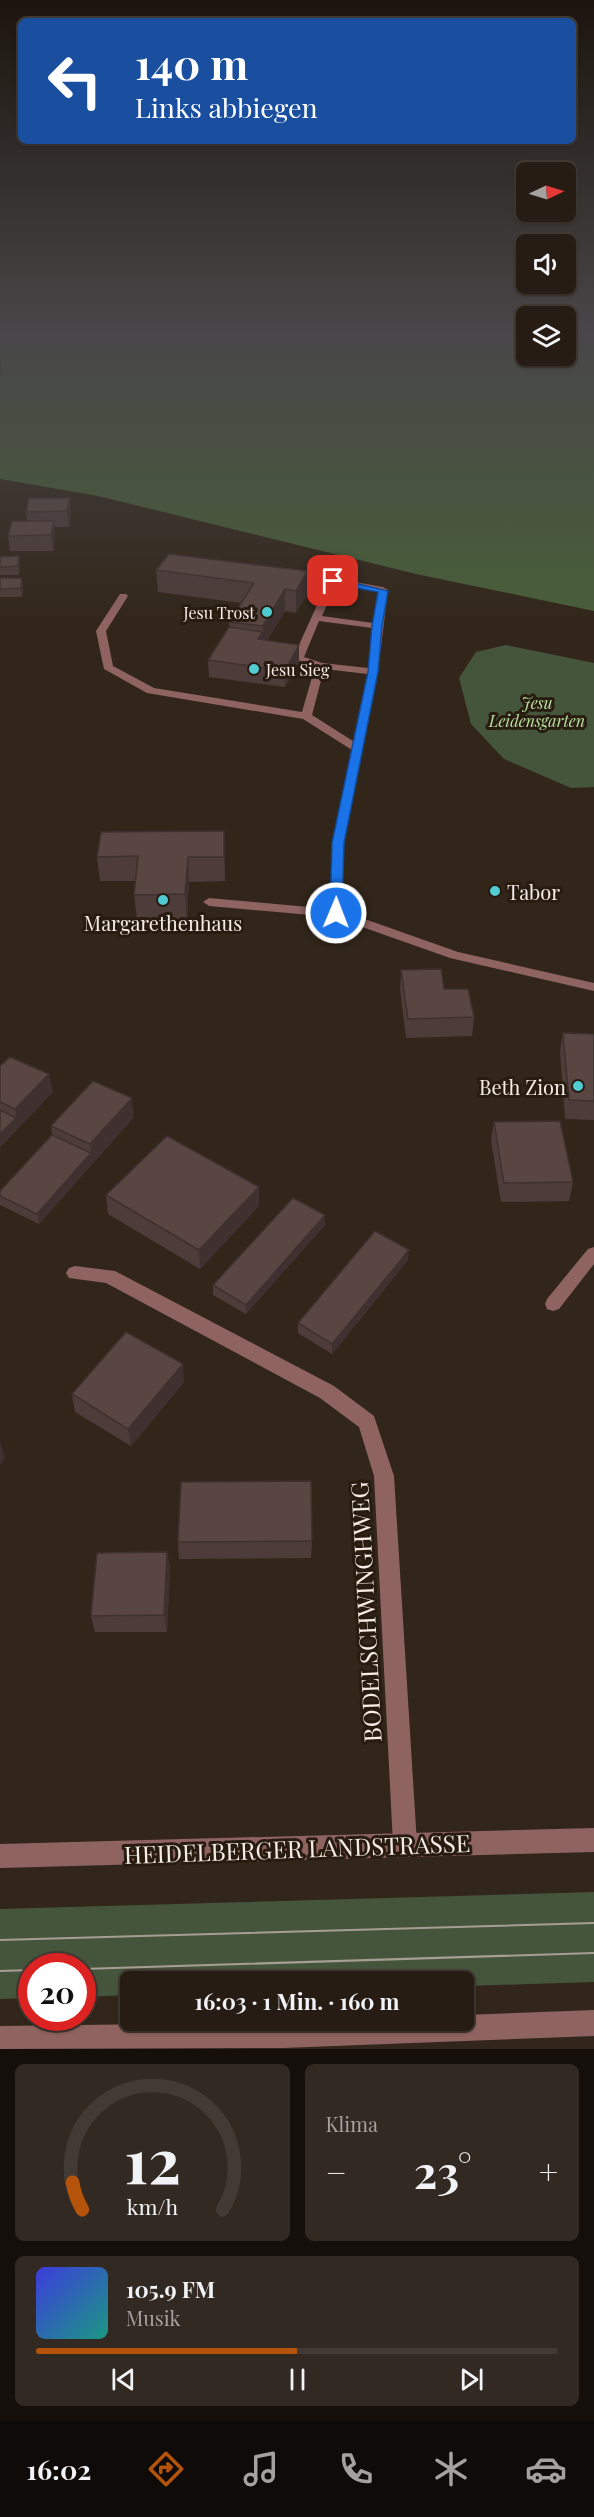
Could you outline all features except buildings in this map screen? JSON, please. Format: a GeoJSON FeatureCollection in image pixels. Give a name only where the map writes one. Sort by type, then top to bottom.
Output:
{"type":"FeatureCollection","features":[{"type":"Feature","properties":{"kind":"street","name":"BODELSCHWINGHWEG"},"geometry":{"type":"LineString","coordinates":[[75,1273],[109,1276],[327,1392],[367,1422],[384,1476],[405,1844]]}},
{"type":"Feature","properties":{"kind":"street","name":"HEIDELBERGER LANDSTRASSE"},"geometry":{"type":"LineString","coordinates":[[0,1856],[594,1840]]}},
{"type":"Feature","properties":{"kind":"street"},"geometry":{"type":"LineString","coordinates":[[0,2039],[283,2042],[594,2023]]}},
{"type":"Feature","properties":{"kind":"lane"},"geometry":{"type":"LineString","coordinates":[[336,913],[338,843],[373,672],[383,591],[333,581],[298,658],[320,666],[373,672]]}},
{"type":"Feature","properties":{"kind":"lane"},"geometry":{"type":"LineString","coordinates":[[123,596],[101,631],[108,667],[151,690],[306,716],[358,749]]}},
{"type":"Feature","properties":{"kind":"lane"},"geometry":{"type":"LineString","coordinates":[[316,618],[377,626]]}},
{"type":"Feature","properties":{"kind":"lane"},"geometry":{"type":"LineString","coordinates":[[306,716],[320,666]]}},
{"type":"Feature","properties":{"kind":"lane"},"geometry":{"type":"LineString","coordinates":[[209,902],[336,913],[455,956],[594,987]]}},
{"type":"Feature","properties":{"kind":"lane"},"geometry":{"type":"LineString","coordinates":[[553,1304],[594,1253]]}},
{"type":"Feature","properties":{"kind":"green space"},"geometry":{"type":"Polygon","coordinates":[[[0,434],[594,434],[594,611],[416,574],[98,496],[0,479],[0,434]]]}},
{"type":"Feature","properties":{"kind":"green space","name":"Jesu Leidensgarten"},"geometry":{"type":"Polygon","coordinates":[[[506,645],[594,663],[594,787],[571,788],[504,759],[471,724],[459,678],[476,652],[506,645]]]}},
{"type":"Feature","properties":{"kind":"green space"},"geometry":{"type":"Polygon","coordinates":[[[594,1892],[594,1982],[474,1986],[474,1971],[120,1971],[120,1995],[96,1996],[96,1953],[18,1953],[18,1998],[0,1999],[0,1909],[594,1892]]]}},
{"type":"Feature","properties":{"kind":"tram line"},"geometry":{"type":"LineString","coordinates":[[0,1940],[594,1923]]}},
{"type":"Feature","properties":{"kind":"tram line"},"geometry":{"type":"LineString","coordinates":[[96,1969],[594,1953]]}},
{"type":"Feature","properties":{"kind":"tram line"},"geometry":{"type":"LineString","coordinates":[[0,1971],[18,1970]]}},
{"type":"Feature","properties":{"kind":"place","name":"Jesu Trost"},"geometry":{"type":"Point","coordinates":[267,612]}},
{"type":"Feature","properties":{"kind":"place","name":"Jesu Sieg"},"geometry":{"type":"Point","coordinates":[254,669]}},
{"type":"Feature","properties":{"kind":"place","name":"Tabor"},"geometry":{"type":"Point","coordinates":[495,891]}},
{"type":"Feature","properties":{"kind":"place","name":"Margarethenhaus"},"geometry":{"type":"Point","coordinates":[163,900]}},
{"type":"Feature","properties":{"kind":"place","name":"Beth Zion"},"geometry":{"type":"Point","coordinates":[578,1086]}},
{"type":"Feature","properties":{"kind":"route"},"geometry":{"type":"LineString","coordinates":[[333,581],[383,591],[373,672],[338,843],[336,913]]}}]}
